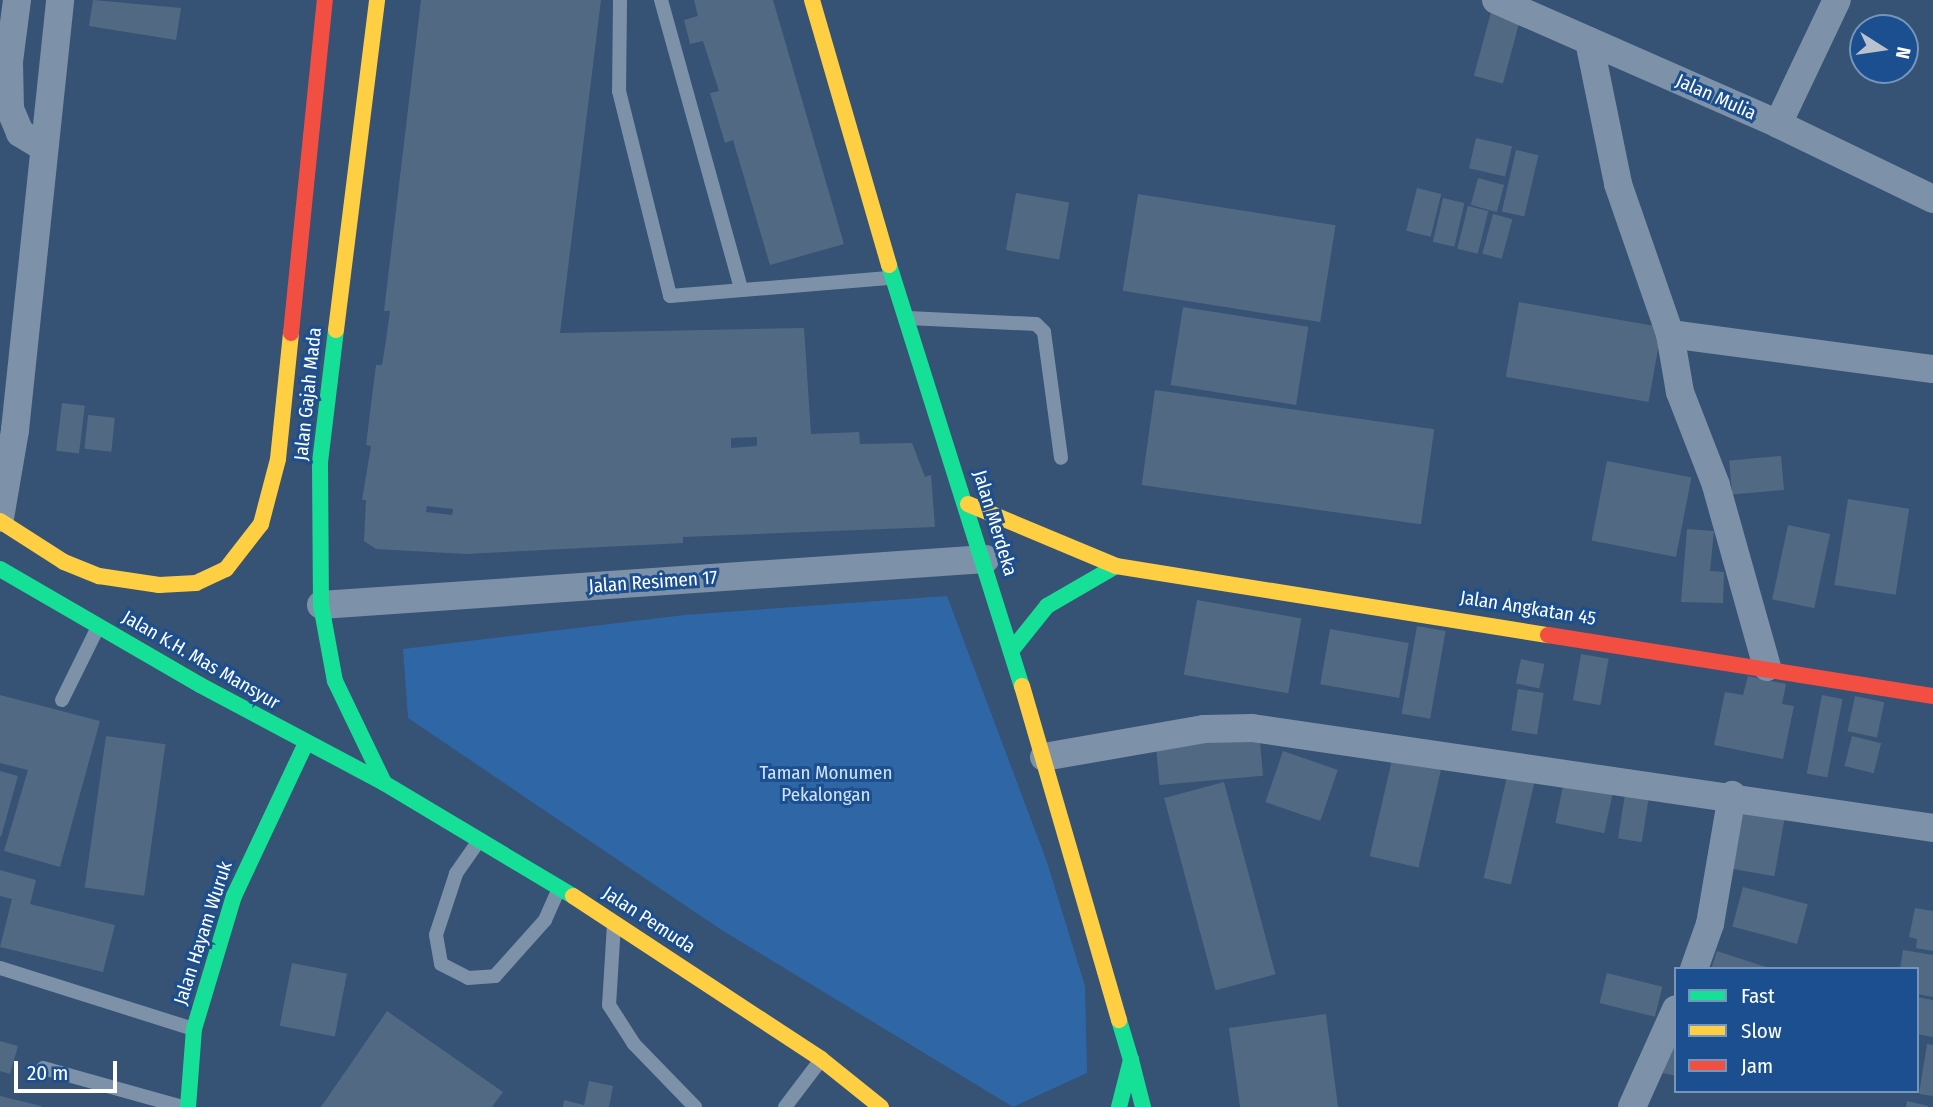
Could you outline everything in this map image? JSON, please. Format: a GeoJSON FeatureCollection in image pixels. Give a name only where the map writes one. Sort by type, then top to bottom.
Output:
{"type":"FeatureCollection","features":[{"type":"Feature","properties":{"kind":"main road","name":"Jalan K.H. Mas Mansyur"},"geometry":{"type":"LineString","coordinates":[[0,520],[64,562],[99,576],[159,585],[196,583],[226,569],[243,552],[261,524],[278,459],[325,0]]}},
{"type":"Feature","properties":{"kind":"main road","name":"Jalan Gajah Mada"},"geometry":{"type":"LineString","coordinates":[[377,0],[320,463],[321,605],[335,681],[384,783]]}},
{"type":"Feature","properties":{"kind":"main road","name":"Jalan Merdeka"},"geometry":{"type":"LineString","coordinates":[[812,0],[893,278],[985,559],[1143,1107]]}},
{"type":"Feature","properties":{"kind":"main road"},"geometry":{"type":"LineString","coordinates":[[288,348],[333,353]]}},
{"type":"Feature","properties":{"kind":"main road","name":"Jalan Angkatan 45"},"geometry":{"type":"LineString","coordinates":[[968,505],[1116,566],[1767,667],[1933,696]]}},
{"type":"Feature","properties":{"kind":"main road"},"geometry":{"type":"LineString","coordinates":[[1011,651],[1047,606],[1116,566]]}},
{"type":"Feature","properties":{"kind":"main road","name":"Jalan K.H. Mas Mansyur"},"geometry":{"type":"LineString","coordinates":[[0,569],[306,743],[384,783]]}},
{"type":"Feature","properties":{"kind":"main road","name":"Jalan Hayam Wuruk"},"geometry":{"type":"LineString","coordinates":[[185,1107],[194,1029],[234,896],[306,743]]}},
{"type":"Feature","properties":{"kind":"main road","name":"Jalan Pemuda"},"geometry":{"type":"LineString","coordinates":[[384,783],[615,921],[821,1059],[881,1107]]}},
{"type":"Feature","properties":{"kind":"main road"},"geometry":{"type":"LineString","coordinates":[[1119,1107],[1131,1060]]}},
{"type":"Feature","properties":{"kind":"street"},"geometry":{"type":"LineString","coordinates":[[17,0],[9,62],[10,109],[20,133],[43,147]]}},
{"type":"Feature","properties":{"kind":"street"},"geometry":{"type":"LineString","coordinates":[[0,520],[15,430],[60,0]]}},
{"type":"Feature","properties":{"kind":"street","name":"Jalan Mulia"},"geometry":{"type":"LineString","coordinates":[[1496,0],[1778,124],[1933,199]]}},
{"type":"Feature","properties":{"kind":"street"},"geometry":{"type":"LineString","coordinates":[[1778,124],[1837,0]]}},
{"type":"Feature","properties":{"kind":"street"},"geometry":{"type":"LineString","coordinates":[[1589,41],[1618,184],[1670,334],[1679,392],[1716,485],[1767,667]]}},
{"type":"Feature","properties":{"kind":"street"},"geometry":{"type":"LineString","coordinates":[[1670,334],[1933,369]]}},
{"type":"Feature","properties":{"kind":"street","name":"Jalan Resimen 17"},"geometry":{"type":"LineString","coordinates":[[321,605],[985,559]]}},
{"type":"Feature","properties":{"kind":"street"},"geometry":{"type":"LineString","coordinates":[[1044,757],[1204,729],[1252,728],[1732,795],[1933,828]]}},
{"type":"Feature","properties":{"kind":"street"},"geometry":{"type":"LineString","coordinates":[[1695,967],[1710,924],[1732,795]]}},
{"type":"Feature","properties":{"kind":"street"},"geometry":{"type":"LineString","coordinates":[[1633,1107],[1674,1015]]}},
{"type":"Feature","properties":{"kind":"lane"},"geometry":{"type":"LineString","coordinates":[[620,0],[619,91],[670,296],[741,288],[893,278]]}},
{"type":"Feature","properties":{"kind":"lane"},"geometry":{"type":"LineString","coordinates":[[660,0],[741,288]]}},
{"type":"Feature","properties":{"kind":"lane"},"geometry":{"type":"LineString","coordinates":[[906,318],[1036,324],[1044,332],[1061,458]]}},
{"type":"Feature","properties":{"kind":"lane"},"geometry":{"type":"LineString","coordinates":[[62,700],[99,626]]}},
{"type":"Feature","properties":{"kind":"lane"},"geometry":{"type":"LineString","coordinates":[[480,840],[456,874],[436,935],[441,964],[468,978],[495,976],[545,920],[559,888]]}},
{"type":"Feature","properties":{"kind":"lane"},"geometry":{"type":"LineString","coordinates":[[615,921],[610,1005],[634,1044],[695,1107]]}},
{"type":"Feature","properties":{"kind":"lane"},"geometry":{"type":"LineString","coordinates":[[0,968],[194,1029]]}},
{"type":"Feature","properties":{"kind":"lane"},"geometry":{"type":"LineString","coordinates":[[785,1107],[821,1059]]}},
{"type":"Feature","properties":{"kind":"lane"},"geometry":{"type":"LineString","coordinates":[[43,1068],[185,1107]]}},
{"type":"Feature","properties":{"kind":"green space","name":"Taman Monumen Pekalongan"},"geometry":{"type":"Polygon","coordinates":[[[947,596],[1047,862],[1085,986],[1087,1073],[1013,1107],[720,929],[408,718],[403,649],[684,615],[947,596]]]}},
{"type":"Feature","properties":{"kind":"building"},"geometry":{"type":"Polygon","coordinates":[[[93,0],[181,8],[176,40],[89,26],[93,0]]]}},
{"type":"Feature","properties":{"kind":"building"},"geometry":{"type":"Polygon","coordinates":[[[421,0],[601,0],[560,333],[804,328],[811,434],[859,432],[860,444],[912,443],[925,477],[931,475],[935,527],[683,537],[683,543],[466,554],[376,549],[364,541],[366,500],[362,500],[371,446],[366,445],[376,365],[382,365],[390,311],[384,311],[421,0]],[[757,437],[731,438],[731,448],[757,446],[757,437]],[[427,506],[426,512],[452,515],[453,509],[427,506]]]}},
{"type":"Feature","properties":{"kind":"building"},"geometry":{"type":"Polygon","coordinates":[[[694,0],[773,0],[844,244],[770,265],[733,140],[725,143],[710,93],[719,91],[703,41],[690,44],[684,20],[698,16],[694,0]]]}},
{"type":"Feature","properties":{"kind":"building"},"geometry":{"type":"Polygon","coordinates":[[[1491,12],[1520,20],[1503,84],[1474,76],[1491,12]]]}},
{"type":"Feature","properties":{"kind":"building"},"geometry":{"type":"Polygon","coordinates":[[[1476,138],[1512,146],[1505,177],[1469,168],[1476,138]]]}},
{"type":"Feature","properties":{"kind":"building"},"geometry":{"type":"Polygon","coordinates":[[[1516,150],[1538,155],[1524,217],[1502,211],[1516,150]]]}},
{"type":"Feature","properties":{"kind":"building"},"geometry":{"type":"Polygon","coordinates":[[[1478,178],[1504,185],[1497,212],[1471,205],[1478,178]]]}},
{"type":"Feature","properties":{"kind":"building"},"geometry":{"type":"Polygon","coordinates":[[[1417,188],[1441,194],[1431,237],[1406,231],[1417,188]]]}},
{"type":"Feature","properties":{"kind":"building"},"geometry":{"type":"Polygon","coordinates":[[[1016,193],[1069,202],[1059,259],[1006,250],[1016,193]]]}},
{"type":"Feature","properties":{"kind":"building"},"geometry":{"type":"Polygon","coordinates":[[[1138,194],[1336,225],[1320,322],[1123,291],[1138,194]]]}},
{"type":"Feature","properties":{"kind":"building"},"geometry":{"type":"Polygon","coordinates":[[[1443,198],[1464,203],[1454,247],[1433,242],[1443,198]]]}},
{"type":"Feature","properties":{"kind":"building"},"geometry":{"type":"Polygon","coordinates":[[[1468,206],[1488,211],[1478,254],[1457,249],[1468,206]]]}},
{"type":"Feature","properties":{"kind":"building"},"geometry":{"type":"Polygon","coordinates":[[[1493,214],[1512,219],[1502,259],[1482,254],[1493,214]]]}},
{"type":"Feature","properties":{"kind":"building"},"geometry":{"type":"Polygon","coordinates":[[[1519,302],[1662,327],[1649,402],[1506,377],[1519,302]]]}},
{"type":"Feature","properties":{"kind":"building"},"geometry":{"type":"Polygon","coordinates":[[[1183,307],[1308,327],[1296,405],[1171,385],[1183,307]]]}},
{"type":"Feature","properties":{"kind":"building"},"geometry":{"type":"Polygon","coordinates":[[[1155,390],[1434,429],[1421,524],[1142,485],[1155,390]]]}},
{"type":"Feature","properties":{"kind":"building"},"geometry":{"type":"Polygon","coordinates":[[[62,403],[85,406],[79,453],[56,451],[62,403]]]}},
{"type":"Feature","properties":{"kind":"building"},"geometry":{"type":"Polygon","coordinates":[[[88,415],[115,418],[111,452],[84,449],[88,415]]]}},
{"type":"Feature","properties":{"kind":"building"},"geometry":{"type":"Polygon","coordinates":[[[1781,456],[1784,490],[1732,494],[1729,461],[1781,456]]]}},
{"type":"Feature","properties":{"kind":"building"},"geometry":{"type":"Polygon","coordinates":[[[1607,461],[1691,477],[1676,557],[1592,541],[1607,461]]]}},
{"type":"Feature","properties":{"kind":"building"},"geometry":{"type":"Polygon","coordinates":[[[1848,499],[1909,509],[1896,595],[1834,585],[1848,499]]]}},
{"type":"Feature","properties":{"kind":"building"},"geometry":{"type":"Polygon","coordinates":[[[1788,525],[1830,534],[1814,608],[1772,599],[1788,525]]]}},
{"type":"Feature","properties":{"kind":"building"},"geometry":{"type":"Polygon","coordinates":[[[1687,529],[1714,531],[1710,571],[1724,572],[1723,603],[1681,602],[1687,529]]]}},
{"type":"Feature","properties":{"kind":"building"},"geometry":{"type":"Polygon","coordinates":[[[1197,600],[1301,618],[1288,693],[1184,675],[1197,600]]]}},
{"type":"Feature","properties":{"kind":"building"},"geometry":{"type":"Polygon","coordinates":[[[1417,626],[1446,631],[1430,719],[1402,714],[1417,626]]]}},
{"type":"Feature","properties":{"kind":"building"},"geometry":{"type":"Polygon","coordinates":[[[1330,629],[1409,643],[1399,698],[1320,684],[1330,629]]]}},
{"type":"Feature","properties":{"kind":"building"},"geometry":{"type":"Polygon","coordinates":[[[1581,654],[1609,659],[1600,705],[1573,700],[1581,654]]]}},
{"type":"Feature","properties":{"kind":"building"},"geometry":{"type":"Polygon","coordinates":[[[1521,659],[1544,664],[1539,688],[1516,683],[1521,659]]]}},
{"type":"Feature","properties":{"kind":"building"},"geometry":{"type":"Polygon","coordinates":[[[1748,676],[1786,684],[1782,704],[1794,706],[1783,759],[1714,745],[1725,692],[1743,695],[1748,676]]]}},
{"type":"Feature","properties":{"kind":"building"},"geometry":{"type":"Polygon","coordinates":[[[1518,689],[1544,693],[1537,735],[1511,730],[1518,689]]]}},
{"type":"Feature","properties":{"kind":"building"},"geometry":{"type":"Polygon","coordinates":[[[0,695],[100,721],[60,867],[4,851],[28,770],[0,763],[0,695]]]}},
{"type":"Feature","properties":{"kind":"building"},"geometry":{"type":"Polygon","coordinates":[[[1822,695],[1843,699],[1827,778],[1807,774],[1822,695]]]}},
{"type":"Feature","properties":{"kind":"building"},"geometry":{"type":"Polygon","coordinates":[[[1855,696],[1884,702],[1877,737],[1848,731],[1855,696]]]}},
{"type":"Feature","properties":{"kind":"building"},"geometry":{"type":"Polygon","coordinates":[[[1259,730],[1263,776],[1159,785],[1155,739],[1259,730]]]}},
{"type":"Feature","properties":{"kind":"building"},"geometry":{"type":"Polygon","coordinates":[[[106,736],[165,744],[144,896],[85,888],[106,736]]]}},
{"type":"Feature","properties":{"kind":"building"},"geometry":{"type":"Polygon","coordinates":[[[1852,736],[1881,743],[1874,773],[1845,766],[1852,736]]]}},
{"type":"Feature","properties":{"kind":"building"},"geometry":{"type":"Polygon","coordinates":[[[1283,751],[1338,770],[1320,821],[1265,802],[1283,751]]]}},
{"type":"Feature","properties":{"kind":"building"},"geometry":{"type":"Polygon","coordinates":[[[1394,751],[1443,762],[1418,867],[1370,856],[1394,751]]]}},
{"type":"Feature","properties":{"kind":"building"},"geometry":{"type":"Polygon","coordinates":[[[1509,768],[1536,774],[1511,884],[1484,878],[1509,768]]]}},
{"type":"Feature","properties":{"kind":"building"},"geometry":{"type":"Polygon","coordinates":[[[0,771],[18,776],[1,837],[0,836],[0,771]]]}},
{"type":"Feature","properties":{"kind":"building"},"geometry":{"type":"Polygon","coordinates":[[[1565,777],[1614,787],[1604,833],[1555,823],[1565,777]]]}},
{"type":"Feature","properties":{"kind":"building"},"geometry":{"type":"Polygon","coordinates":[[[1224,782],[1276,974],[1216,990],[1164,798],[1224,782]]]}},
{"type":"Feature","properties":{"kind":"building"},"geometry":{"type":"Polygon","coordinates":[[[1626,788],[1650,792],[1642,842],[1618,838],[1626,788]]]}},
{"type":"Feature","properties":{"kind":"building"},"geometry":{"type":"Polygon","coordinates":[[[1745,801],[1786,808],[1774,876],[1733,869],[1745,801]]]}},
{"type":"Feature","properties":{"kind":"building"},"geometry":{"type":"Polygon","coordinates":[[[0,870],[36,880],[30,904],[115,925],[103,972],[0,947],[12,899],[0,896],[0,870]]]}},
{"type":"Feature","properties":{"kind":"building"},"geometry":{"type":"Polygon","coordinates":[[[1743,887],[1808,904],[1797,944],[1732,927],[1743,887]]]}},
{"type":"Feature","properties":{"kind":"building"},"geometry":{"type":"Polygon","coordinates":[[[1915,908],[1933,911],[1933,951],[1916,948],[1917,939],[1909,937],[1915,908]]]}},
{"type":"Feature","properties":{"kind":"building"},"geometry":{"type":"Polygon","coordinates":[[[1903,950],[1933,955],[1933,997],[1919,994],[1919,967],[1900,967],[1903,950]]]}},
{"type":"Feature","properties":{"kind":"building"},"geometry":{"type":"Polygon","coordinates":[[[1717,951],[1766,967],[1712,967],[1717,951]]]}},
{"type":"Feature","properties":{"kind":"building"},"geometry":{"type":"Polygon","coordinates":[[[292,963],[347,974],[335,1037],[280,1026],[292,963]]]}},
{"type":"Feature","properties":{"kind":"building"},"geometry":{"type":"Polygon","coordinates":[[[1607,973],[1662,987],[1655,1017],[1600,1003],[1607,973]]]}},
{"type":"Feature","properties":{"kind":"building"},"geometry":{"type":"Polygon","coordinates":[[[1919,997],[1933,1000],[1933,1037],[1919,1034],[1919,997]]]}},
{"type":"Feature","properties":{"kind":"building"},"geometry":{"type":"Polygon","coordinates":[[[387,1011],[503,1092],[492,1107],[321,1107],[387,1011]]]}},
{"type":"Feature","properties":{"kind":"building"},"geometry":{"type":"Polygon","coordinates":[[[1326,1014],[1338,1107],[1240,1107],[1229,1028],[1326,1014]]]}},
{"type":"Feature","properties":{"kind":"building"},"geometry":{"type":"Polygon","coordinates":[[[1674,1026],[1674,1076],[1663,1073],[1674,1026]]]}},
{"type":"Feature","properties":{"kind":"building"},"geometry":{"type":"Polygon","coordinates":[[[0,1041],[18,1046],[10,1074],[0,1071],[0,1041]]]}},
{"type":"Feature","properties":{"kind":"building"},"geometry":{"type":"Polygon","coordinates":[[[1927,1044],[1933,1045],[1933,1096],[1919,1094],[1927,1044]]]}},
{"type":"Feature","properties":{"kind":"building"},"geometry":{"type":"Polygon","coordinates":[[[589,1081],[613,1086],[609,1107],[563,1107],[564,1100],[584,1105],[589,1081]]]}},
{"type":"Feature","properties":{"kind":"building"},"geometry":{"type":"Polygon","coordinates":[[[0,1096],[41,1106],[41,1107],[0,1107],[0,1096]]]}},
{"type":"Feature","properties":{"kind":"building"},"geometry":{"type":"Polygon","coordinates":[[[1907,1101],[1928,1106],[1928,1107],[1906,1107],[1907,1101]]]}},
{"type":"Feature","properties":{"kind":"traffic: fast"},"geometry":{"type":"LineString","coordinates":[[889,265],[1022,686]]}},
{"type":"Feature","properties":{"kind":"traffic: fast"},"geometry":{"type":"LineString","coordinates":[[336,330],[320,463],[321,605],[335,681],[384,783]]}},
{"type":"Feature","properties":{"kind":"traffic: fast"},"geometry":{"type":"LineString","coordinates":[[1011,651],[1047,606],[1116,566]]}},
{"type":"Feature","properties":{"kind":"traffic: fast"},"geometry":{"type":"LineString","coordinates":[[0,569],[200,685],[384,783],[573,896]]}},
{"type":"Feature","properties":{"kind":"traffic: fast"},"geometry":{"type":"LineString","coordinates":[[188,1107],[194,1029],[234,896],[306,743]]}},
{"type":"Feature","properties":{"kind":"traffic: fast"},"geometry":{"type":"LineString","coordinates":[[1119,1020],[1131,1060],[1119,1107]]}},
{"type":"Feature","properties":{"kind":"traffic: fast"},"geometry":{"type":"LineString","coordinates":[[1131,1060],[1143,1107]]}},
{"type":"Feature","properties":{"kind":"traffic: slow"},"geometry":{"type":"LineString","coordinates":[[336,330],[377,0]]}},
{"type":"Feature","properties":{"kind":"traffic: slow"},"geometry":{"type":"LineString","coordinates":[[812,0],[889,265]]}},
{"type":"Feature","properties":{"kind":"traffic: slow"},"geometry":{"type":"LineString","coordinates":[[0,521],[64,562],[99,576],[159,585],[196,583],[226,569],[261,524],[278,459],[291,333]]}},
{"type":"Feature","properties":{"kind":"traffic: slow"},"geometry":{"type":"LineString","coordinates":[[968,504],[1116,566],[1548,635]]}},
{"type":"Feature","properties":{"kind":"traffic: slow"},"geometry":{"type":"LineString","coordinates":[[1022,686],[1119,1020]]}},
{"type":"Feature","properties":{"kind":"traffic: slow"},"geometry":{"type":"LineString","coordinates":[[573,896],[821,1059],[881,1107]]}},
{"type":"Feature","properties":{"kind":"traffic: jam"},"geometry":{"type":"LineString","coordinates":[[291,333],[325,0]]}},
{"type":"Feature","properties":{"kind":"traffic: jam"},"geometry":{"type":"LineString","coordinates":[[1548,635],[1933,696]]}}]}
